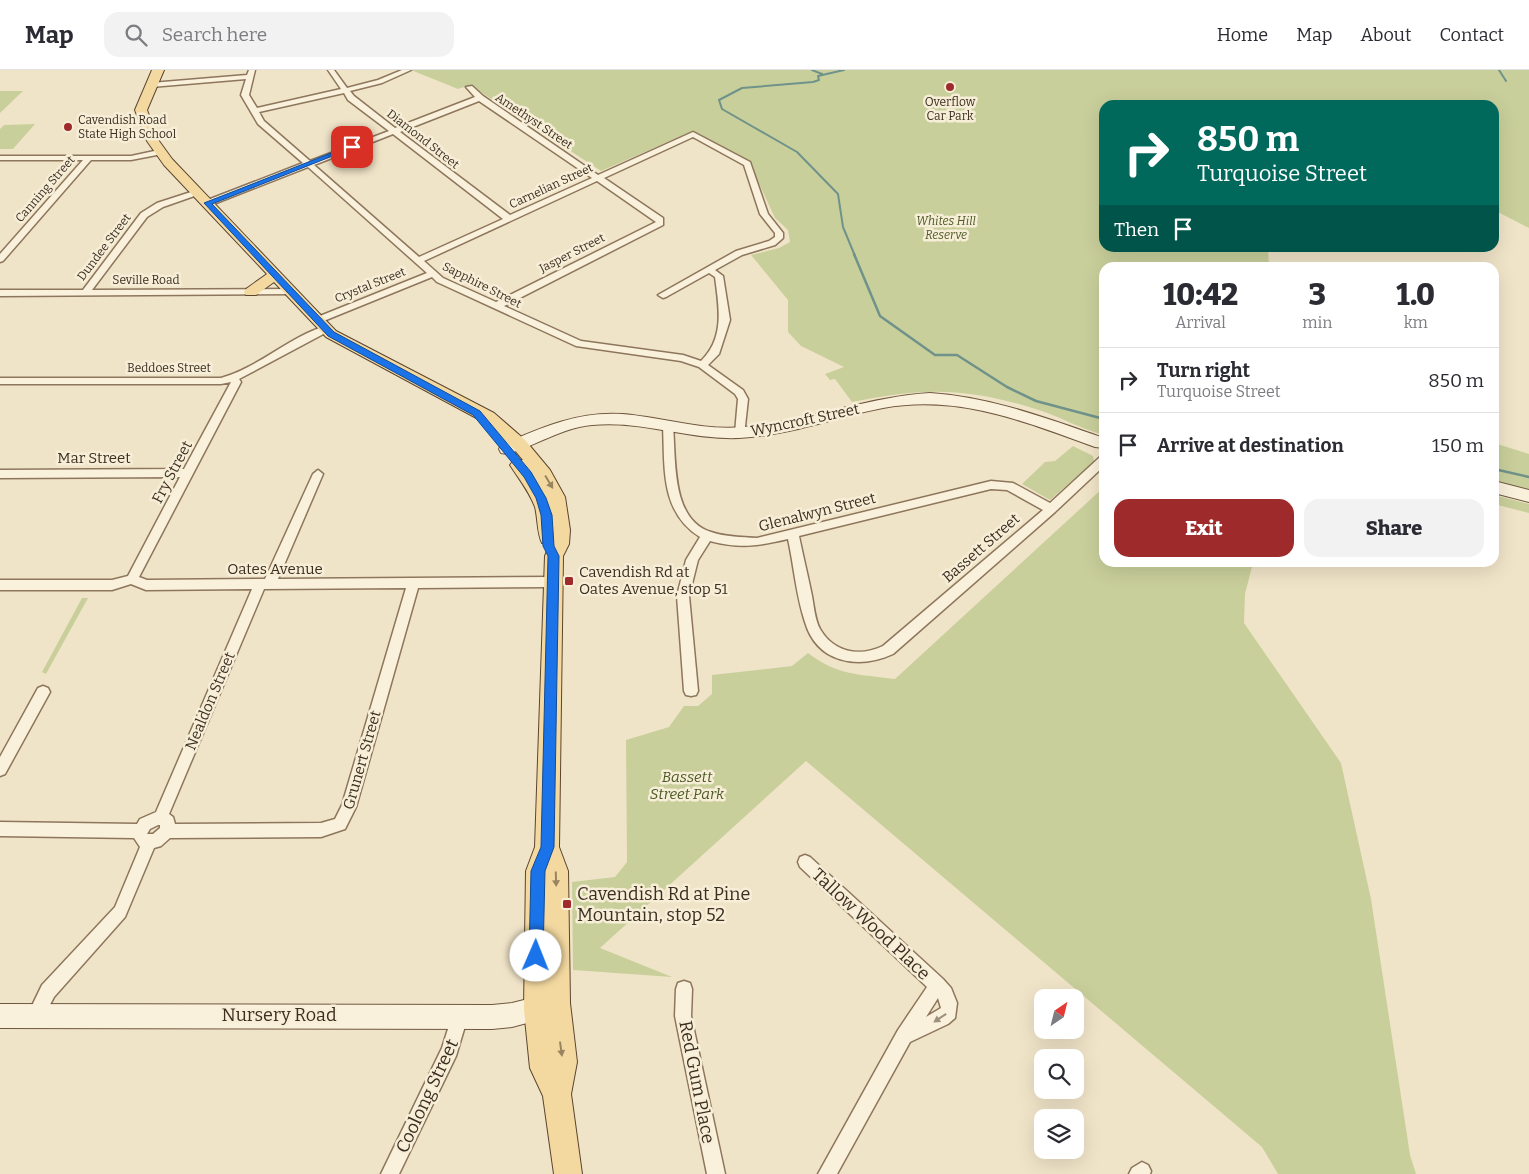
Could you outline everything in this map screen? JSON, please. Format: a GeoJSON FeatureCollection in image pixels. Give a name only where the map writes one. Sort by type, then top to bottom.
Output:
{"type":"FeatureCollection","features":[{"type":"Feature","properties":{"kind":"main road"},"geometry":{"type":"LineString","coordinates":[[158,70],[141,110],[160,152],[291,292],[339,339],[476,413],[513,447],[541,498],[546,515],[548,546],[554,556],[547,847],[538,871],[547,1006],[544,1068],[557,1094],[568,1174]]}},
{"type":"Feature","properties":{"kind":"main road"},"geometry":{"type":"LineString","coordinates":[[251,292],[276,275]]}},
{"type":"Feature","properties":{"kind":"street","name":"Diamond Street"},"geometry":{"type":"LineString","coordinates":[[331,70],[351,98],[509,219]]}},
{"type":"Feature","properties":{"kind":"street"},"geometry":{"type":"LineString","coordinates":[[256,111],[380,82],[408,70]]}},
{"type":"Feature","properties":{"kind":"street"},"geometry":{"type":"LineString","coordinates":[[151,85],[252,73]]}},
{"type":"Feature","properties":{"kind":"street","name":"Sapphire Street"},"geometry":{"type":"LineString","coordinates":[[252,73],[244,95],[262,122],[440,280],[579,344],[683,358],[702,364],[739,392],[744,399],[740,433]]}},
{"type":"Feature","properties":{"kind":"street","name":"Amethyst Street"},"geometry":{"type":"LineString","coordinates":[[470,87],[480,98],[651,213],[660,220],[660,223]]}},
{"type":"Feature","properties":{"kind":"street"},"geometry":{"type":"LineString","coordinates":[[208,203],[480,98]]}},
{"type":"Feature","properties":{"kind":"street","name":"Carnelian Street"},"geometry":{"type":"LineString","coordinates":[[418,261],[693,134],[747,164],[764,214],[779,233],[779,238],[772,243],[739,253],[710,270]]}},
{"type":"Feature","properties":{"kind":"street"},"geometry":{"type":"LineString","coordinates":[[0,158],[132,158],[160,152]]}},
{"type":"Feature","properties":{"kind":"street","name":"Canning Street"},"geometry":{"type":"LineString","coordinates":[[0,259],[89,158]]}},
{"type":"Feature","properties":{"kind":"street","name":"Dundee Street"},"geometry":{"type":"LineString","coordinates":[[85,293],[149,210],[197,192]]}},
{"type":"Feature","properties":{"kind":"street","name":"Jasper Street"},"geometry":{"type":"LineString","coordinates":[[496,306],[660,223]]}},
{"type":"Feature","properties":{"kind":"street"},"geometry":{"type":"LineString","coordinates":[[662,295],[710,270],[720,276],[725,320],[714,354],[702,364]]}},
{"type":"Feature","properties":{"kind":"street","name":"Crystal Street"},"geometry":{"type":"LineString","coordinates":[[322,324],[432,274]]}},
{"type":"Feature","properties":{"kind":"street","name":"Seville Road"},"geometry":{"type":"LineString","coordinates":[[0,293],[291,292]]}},
{"type":"Feature","properties":{"kind":"street","name":"Beddoes Street"},"geometry":{"type":"LineString","coordinates":[[0,382],[212,381],[234,378],[299,341],[322,324]]}},
{"type":"Feature","properties":{"kind":"street","name":"Fry Street"},"geometry":{"type":"LineString","coordinates":[[132,580],[236,382],[234,378]]}},
{"type":"Feature","properties":{"kind":"street","name":"Wyncroft Street"},"geometry":{"type":"LineString","coordinates":[[513,447],[564,425],[587,420],[613,419],[740,433],[896,402],[934,399],[959,400],[1008,409],[1099,443]]}},
{"type":"Feature","properties":{"kind":"street","name":"Glenalwyn Street"},"geometry":{"type":"LineString","coordinates":[[668,426],[674,497],[680,516],[694,531],[706,536],[736,543],[757,542],[793,534],[992,485],[1009,486],[1051,509]]}},
{"type":"Feature","properties":{"kind":"street","name":"Bassett Street"},"geometry":{"type":"LineString","coordinates":[[793,534],[810,623],[816,637],[841,656],[861,659],[876,658],[888,650],[1051,509],[1099,465]]}},
{"type":"Feature","properties":{"kind":"street","name":"Mar Street"},"geometry":{"type":"LineString","coordinates":[[0,474],[189,473]]}},
{"type":"Feature","properties":{"kind":"street","name":"Nealdon Street"},"geometry":{"type":"LineString","coordinates":[[164,824],[264,585],[318,474]]}},
{"type":"Feature","properties":{"kind":"street"},"geometry":{"type":"LineString","coordinates":[[1499,488],[1529,496]]}},
{"type":"Feature","properties":{"kind":"street"},"geometry":{"type":"LineString","coordinates":[[691,691],[683,596],[692,560],[706,536]]}},
{"type":"Feature","properties":{"kind":"street","name":"Oates Avenue"},"geometry":{"type":"LineString","coordinates":[[0,585],[112,585],[132,580],[146,585],[553,582]]}},
{"type":"Feature","properties":{"kind":"street","name":"Grunert Street"},"geometry":{"type":"LineString","coordinates":[[164,824],[321,830],[340,824],[349,807],[413,584]]}},
{"type":"Feature","properties":{"kind":"street"},"geometry":{"type":"LineString","coordinates":[[0,770],[43,692]]}},
{"type":"Feature","properties":{"kind":"street"},"geometry":{"type":"LineString","coordinates":[[0,829],[145,837],[160,839],[164,824],[148,822],[145,837],[120,912],[48,990],[35,1016]]}},
{"type":"Feature","properties":{"kind":"street","name":"Tallow Wood Place"},"geometry":{"type":"LineString","coordinates":[[805,862],[913,961],[937,985],[949,1003],[949,1012],[942,1018],[904,1036]]}},
{"type":"Feature","properties":{"kind":"street","name":"Tallow Wood Place"},"geometry":{"type":"LineString","coordinates":[[828,1174],[904,1036],[937,985]]}},
{"type":"Feature","properties":{"kind":"street","name":"Red Gum Place"},"geometry":{"type":"LineString","coordinates":[[684,989],[683,1016],[716,1174]]}},
{"type":"Feature","properties":{"kind":"street","name":"Nursery Road"},"geometry":{"type":"LineString","coordinates":[[0,1016],[503,1016],[547,1006]]}},
{"type":"Feature","properties":{"kind":"street","name":"Coolong Street"},"geometry":{"type":"LineString","coordinates":[[390,1174],[450,1050],[460,1016]]}},
{"type":"Feature","properties":{"kind":"green space","name":"Whites Hill Reserve"},"geometry":{"type":"Polygon","coordinates":[[[411,70],[1529,70],[1529,228],[1499,213],[1499,100],[1099,100],[1099,252],[1268,252],[1269,262],[1099,262],[1099,433],[1029,407],[1005,400],[961,393],[920,392],[852,402],[835,379],[830,380],[825,374],[844,367],[801,346],[788,332],[788,300],[751,255],[779,248],[790,242],[788,230],[775,218],[748,160],[693,131],[601,171],[470,85],[458,89],[411,70]]]}},
{"type":"Feature","properties":{"kind":"green space"},"geometry":{"type":"Polygon","coordinates":[[[0,91],[23,91],[0,113],[0,91]]]}},
{"type":"Feature","properties":{"kind":"green space"},"geometry":{"type":"Polygon","coordinates":[[[35,124],[13,149],[0,149],[0,129],[4,125],[35,124]]]}},
{"type":"Feature","properties":{"kind":"green space"},"geometry":{"type":"Polygon","coordinates":[[[1499,445],[1529,454],[1529,490],[1499,481],[1499,445]]]}},
{"type":"Feature","properties":{"kind":"green space"},"geometry":{"type":"Polygon","coordinates":[[[1073,446],[1093,456],[1094,462],[1050,500],[1022,484],[1045,462],[1055,461],[1073,446]]]}},
{"type":"Feature","properties":{"kind":"green space","name":"Bassett Street Park"},"geometry":{"type":"Polygon","coordinates":[[[1099,492],[1099,567],[1252,567],[1245,594],[1244,623],[1341,763],[1371,899],[1410,1155],[1416,1174],[1278,1174],[1262,1147],[1084,996],[1084,989],[1075,989],[806,761],[600,948],[672,977],[573,970],[572,882],[615,877],[627,862],[626,740],[669,727],[684,706],[698,706],[712,694],[712,675],[792,666],[808,653],[829,666],[860,675],[895,679],[1099,492]]]}},
{"type":"Feature","properties":{"kind":"green space"},"geometry":{"type":"Polygon","coordinates":[[[1499,496],[1529,504],[1529,513],[1499,505],[1499,496]]]}},
{"type":"Feature","properties":{"kind":"green space"},"geometry":{"type":"Polygon","coordinates":[[[82,598],[88,598],[46,674],[42,672],[82,598]]]}},
{"type":"Feature","properties":{"kind":"waterway"},"geometry":{"type":"LineString","coordinates":[[812,70],[822,74]]}},
{"type":"Feature","properties":{"kind":"waterway"},"geometry":{"type":"LineString","coordinates":[[844,70],[818,76],[819,80],[813,82],[742,88],[719,100],[722,109],[797,152],[838,194],[843,227],[855,256]]}},
{"type":"Feature","properties":{"kind":"waterway"},"geometry":{"type":"LineString","coordinates":[[1499,70],[1506,81]]}},
{"type":"Feature","properties":{"kind":"waterway"},"geometry":{"type":"LineString","coordinates":[[854,254],[880,316],[935,355],[957,355],[1007,387],[1036,401],[1099,418]]}},
{"type":"Feature","properties":{"kind":"waterway"},"geometry":{"type":"LineString","coordinates":[[1499,470],[1529,477]]}},
{"type":"Feature","properties":{"kind":"place","name":"Overflow Car Park"},"geometry":{"type":"Point","coordinates":[950,87]}},
{"type":"Feature","properties":{"kind":"place","name":"Cavendish Road State High School"},"geometry":{"type":"Point","coordinates":[68,127]}},
{"type":"Feature","properties":{"kind":"place","name":"Cavendish Rd at Oates Avenue, stop 51"},"geometry":{"type":"Point","coordinates":[569,581]}},
{"type":"Feature","properties":{"kind":"place","name":"Cavendish Rd at Pine Mountain, stop 52"},"geometry":{"type":"Point","coordinates":[567,904]}},
{"type":"Feature","properties":{"kind":"route"},"geometry":{"type":"LineString","coordinates":[[352,147],[208,203],[331,334],[476,413],[538,491],[546,515],[548,546],[554,556],[547,847],[538,871],[536,956]]}}]}
